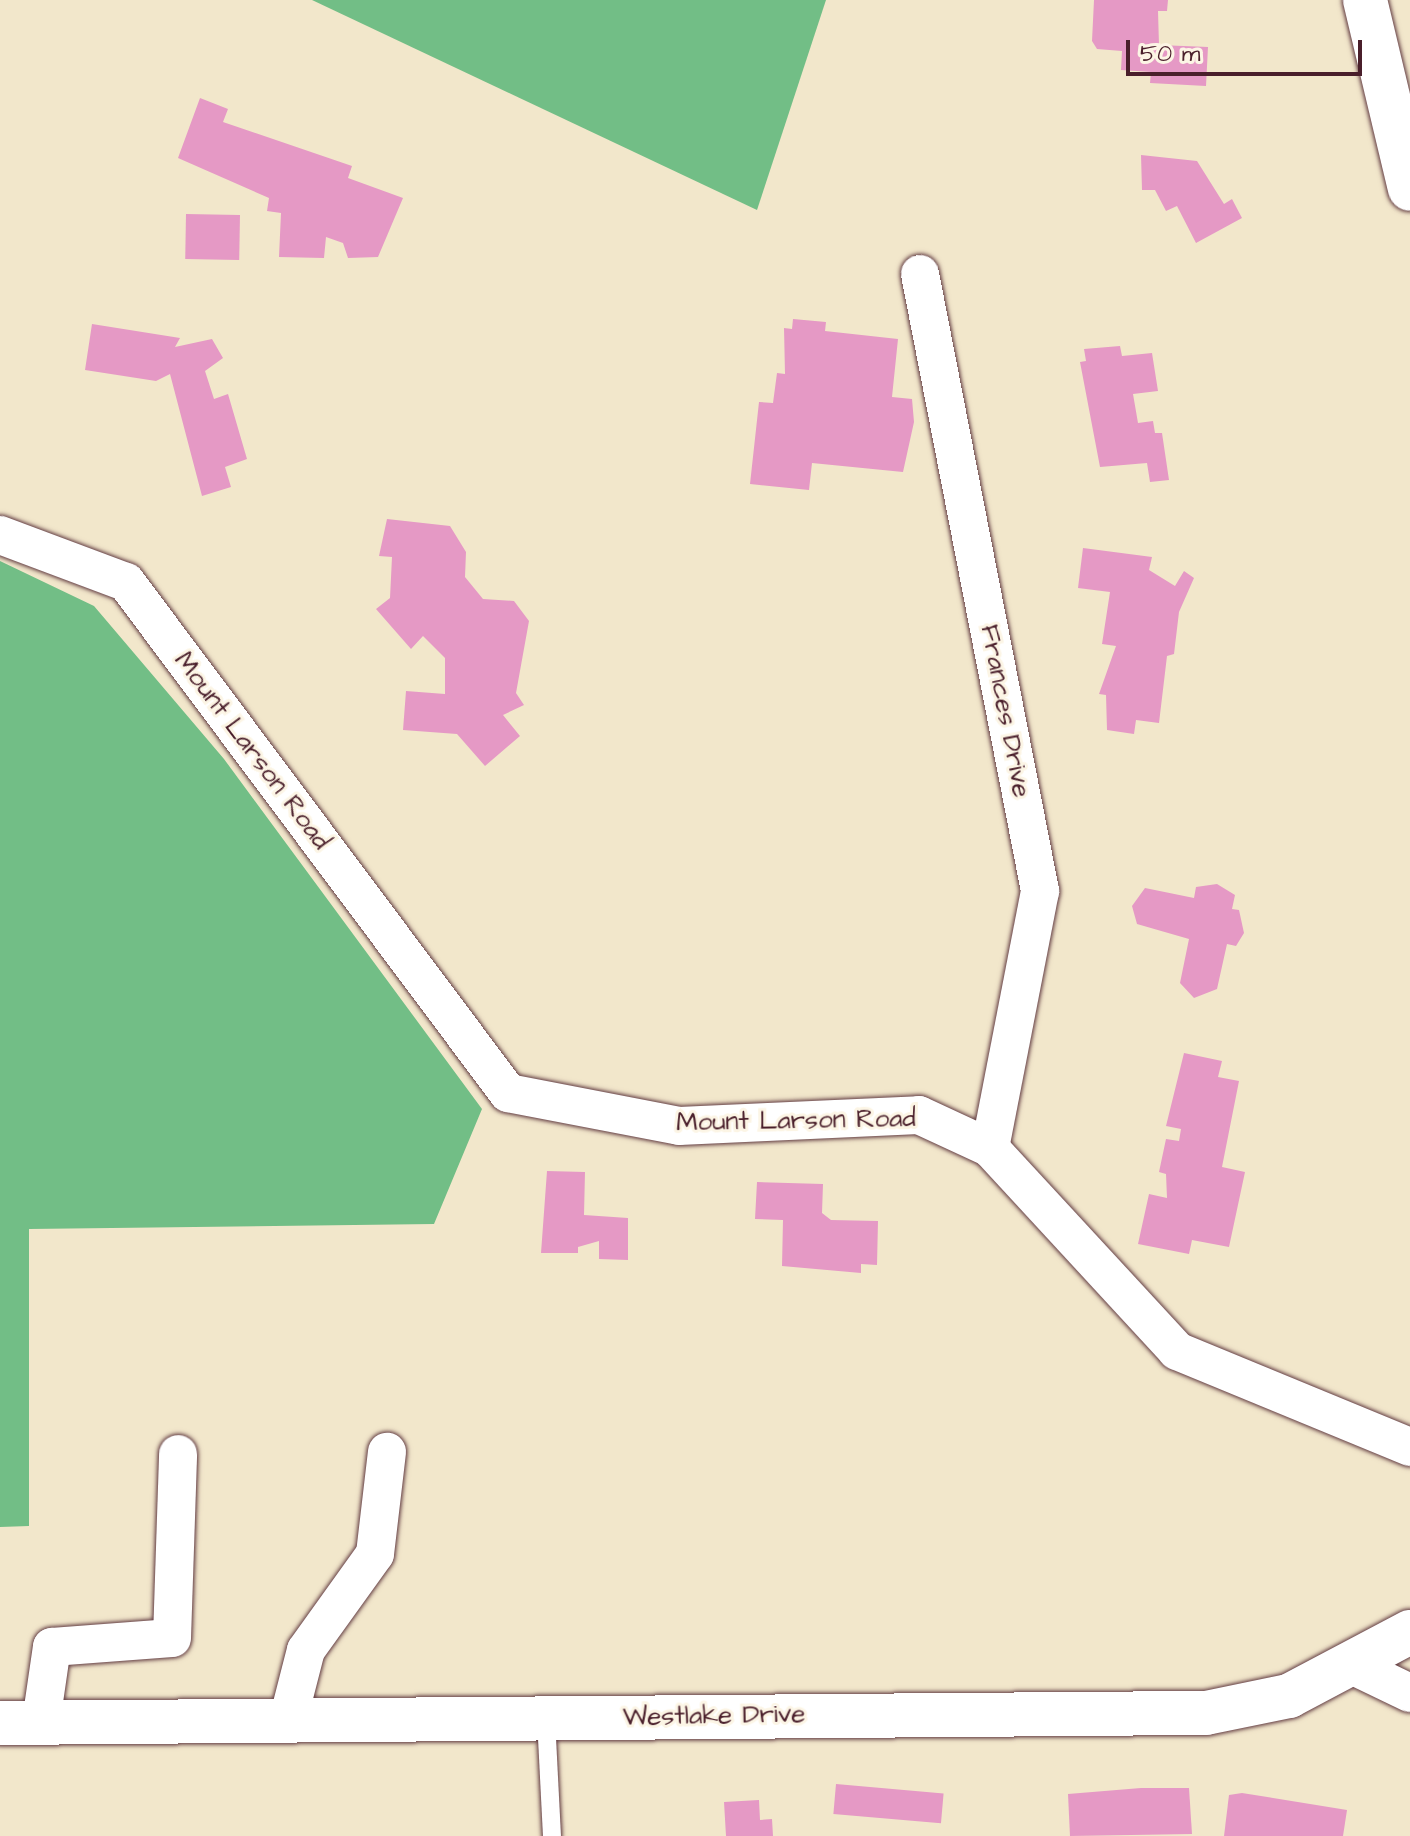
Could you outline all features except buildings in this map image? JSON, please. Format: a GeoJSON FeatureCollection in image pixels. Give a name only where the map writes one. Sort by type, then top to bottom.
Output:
{"type":"FeatureCollection","features":[{"type":"Feature","properties":{"kind":"street"},"geometry":{"type":"LineString","coordinates":[[1365,0],[1410,189]]}},
{"type":"Feature","properties":{"kind":"street","name":"Frances Drive"},"geometry":{"type":"LineString","coordinates":[[920,274],[1040,891],[990,1148]]}},
{"type":"Feature","properties":{"kind":"street","name":"Mount Larson Road"},"geometry":{"type":"LineString","coordinates":[[0,535],[126,582],[508,1093],[679,1126],[919,1115],[990,1148],[1177,1351],[1410,1447]]}},
{"type":"Feature","properties":{"kind":"street"},"geometry":{"type":"LineString","coordinates":[[288,1720],[306,1650],[375,1554],[387,1452]]}},
{"type":"Feature","properties":{"kind":"street"},"geometry":{"type":"LineString","coordinates":[[21,1722],[52,1647],[172,1638],[178,1454]]}},
{"type":"Feature","properties":{"kind":"street","name":"Westlake Drive"},"geometry":{"type":"LineString","coordinates":[[21,1722],[1206,1713],[1289,1696],[1356,1667],[1410,1632]]}},
{"type":"Feature","properties":{"kind":"street"},"geometry":{"type":"LineString","coordinates":[[1356,1667],[1410,1693]]}},
{"type":"Feature","properties":{"kind":"lane"},"geometry":{"type":"LineString","coordinates":[[546,1718],[552,1836]]}},
{"type":"Feature","properties":{"kind":"green space"},"geometry":{"type":"Polygon","coordinates":[[[312,0],[826,0],[757,210],[312,0]]]}},
{"type":"Feature","properties":{"kind":"green space"},"geometry":{"type":"Polygon","coordinates":[[[0,561],[94,606],[224,759],[482,1109],[434,1224],[29,1229],[29,1526],[0,1527],[0,561]]]}}]}
